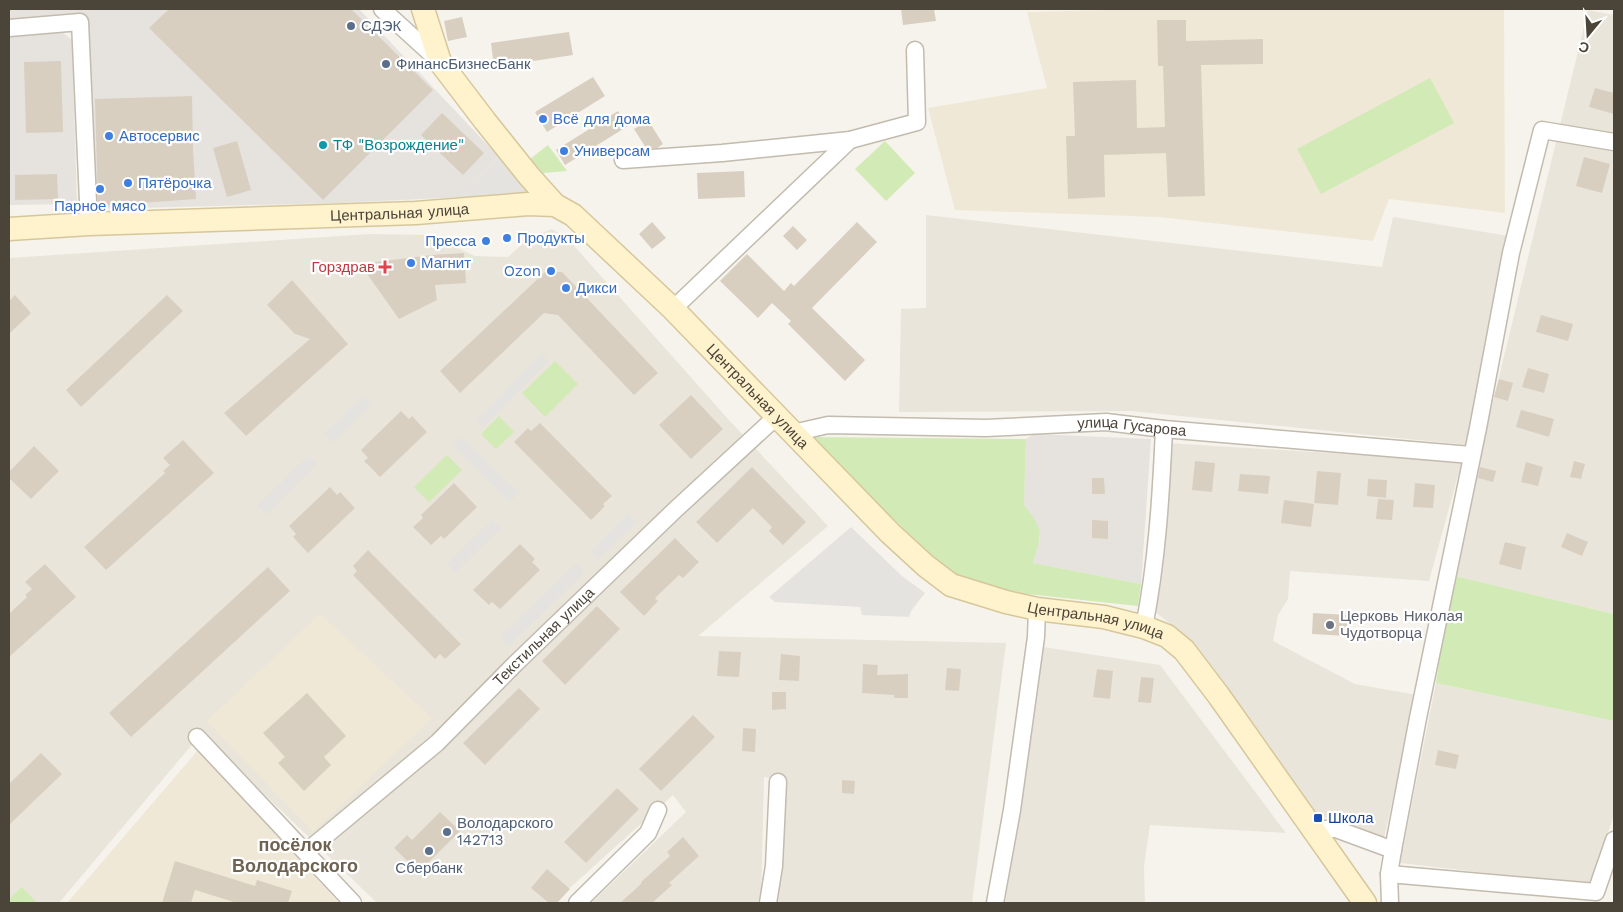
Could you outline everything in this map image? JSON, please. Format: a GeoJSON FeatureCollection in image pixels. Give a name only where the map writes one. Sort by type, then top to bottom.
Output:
{"type":"FeatureCollection","features":[{"type":"Feature","properties":{"kind":"main road"},"geometry":{"type":"LineString","coordinates":[[423,9],[440,62],[501,142],[555,205]]}},
{"type":"Feature","properties":{"kind":"main road","name":"Центральная улица"},"geometry":{"type":"LineString","coordinates":[[9,229],[89,224],[416,213],[528,204],[555,205],[574,215],[673,309],[890,534],[951,585],[1006,602],[1037,609],[1104,617],[1144,627],[1166,636],[1184,650],[1219,696],[1365,903]]}},
{"type":"Feature","properties":{"kind":"street"},"geometry":{"type":"LineString","coordinates":[[382,9],[440,62]]}},
{"type":"Feature","properties":{"kind":"street"},"geometry":{"type":"LineString","coordinates":[[9,28],[80,22],[89,224]]}},
{"type":"Feature","properties":{"kind":"street"},"geometry":{"type":"LineString","coordinates":[[623,160],[722,153],[850,140],[917,122],[915,50]]}},
{"type":"Feature","properties":{"kind":"street"},"geometry":{"type":"LineString","coordinates":[[1390,903],[1389,874],[1393,850],[1478,428],[1511,253],[1542,130],[1614,142]]}},
{"type":"Feature","properties":{"kind":"street"},"geometry":{"type":"LineString","coordinates":[[673,309],[850,140]]}},
{"type":"Feature","properties":{"kind":"street","name":"Текстильная улица"},"geometry":{"type":"LineString","coordinates":[[306,852],[437,743],[515,664],[675,510],[777,416]]}},
{"type":"Feature","properties":{"kind":"street","name":"улица Гусарова"},"geometry":{"type":"LineString","coordinates":[[793,433],[828,425],[986,428],[1106,422],[1164,429],[1471,456]]}},
{"type":"Feature","properties":{"kind":"street"},"geometry":{"type":"LineString","coordinates":[[1144,627],[1151,594],[1160,513],[1164,429]]}},
{"type":"Feature","properties":{"kind":"street"},"geometry":{"type":"LineString","coordinates":[[995,903],[1012,810],[1036,637],[1037,609]]}},
{"type":"Feature","properties":{"kind":"street"},"geometry":{"type":"LineString","coordinates":[[198,737],[353,903]]}},
{"type":"Feature","properties":{"kind":"street"},"geometry":{"type":"LineString","coordinates":[[768,903],[774,866],[778,782]]}},
{"type":"Feature","properties":{"kind":"street"},"geometry":{"type":"LineString","coordinates":[[577,903],[648,833],[658,810]]}},
{"type":"Feature","properties":{"kind":"street"},"geometry":{"type":"LineString","coordinates":[[1312,829],[1336,829],[1393,850]]}},
{"type":"Feature","properties":{"kind":"street"},"geometry":{"type":"LineString","coordinates":[[1389,874],[1596,892],[1614,840]]}},
{"type":"Feature","properties":{"kind":"shaded area"},"geometry":{"type":"Polygon","coordinates":[[[9,9],[359,9],[498,156],[463,197],[339,203],[95,209],[89,37],[84,16],[9,19],[9,9]]]}},
{"type":"Feature","properties":{"kind":"shaded area"},"geometry":{"type":"Polygon","coordinates":[[[1147,9],[1504,9],[1505,213],[1389,199],[1373,241],[1159,217],[955,210],[928,108],[1047,88],[1027,12],[1147,9]]]}},
{"type":"Feature","properties":{"kind":"shaded area"},"geometry":{"type":"Polygon","coordinates":[[[1588,10],[1614,15],[1614,614],[1451,575],[1588,10]]]}},
{"type":"Feature","properties":{"kind":"shaded area"},"geometry":{"type":"Polygon","coordinates":[[[62,32],[72,40],[77,204],[9,205],[9,36],[62,32]]]}},
{"type":"Feature","properties":{"kind":"shaded area"},"geometry":{"type":"Polygon","coordinates":[[[498,156],[532,198],[463,197],[498,156]]]}},
{"type":"Feature","properties":{"kind":"shaded area"},"geometry":{"type":"Polygon","coordinates":[[[926,215],[1382,267],[1393,217],[1515,237],[1467,445],[1131,411],[899,412],[901,309],[926,308],[926,215]]]}},
{"type":"Feature","properties":{"kind":"shaded area"},"geometry":{"type":"Polygon","coordinates":[[[552,229],[568,239],[728,419],[828,526],[698,636],[1006,643],[972,903],[778,903],[786,781],[764,777],[761,900],[754,903],[591,903],[686,812],[673,795],[553,903],[377,903],[203,735],[195,741],[59,903],[9,903],[9,258],[371,234],[428,235],[475,256],[508,257],[528,239],[552,229]]]}},
{"type":"Feature","properties":{"kind":"shaded area"},"geometry":{"type":"Polygon","coordinates":[[[541,354],[549,361],[483,428],[476,421],[541,354]]]}},
{"type":"Feature","properties":{"kind":"shaded area"},"geometry":{"type":"Polygon","coordinates":[[[363,396],[371,405],[333,443],[324,434],[363,396]]]}},
{"type":"Feature","properties":{"kind":"shaded area"},"geometry":{"type":"Polygon","coordinates":[[[1034,434],[1151,439],[1141,584],[1033,563],[1040,537],[1024,505],[1026,439],[1034,434]]]}},
{"type":"Feature","properties":{"kind":"shaded area"},"geometry":{"type":"Polygon","coordinates":[[[462,437],[519,493],[510,502],[453,446],[462,437]]]}},
{"type":"Feature","properties":{"kind":"shaded area"},"geometry":{"type":"Polygon","coordinates":[[[1166,443],[1462,461],[1429,581],[1290,571],[1288,599],[1278,615],[1273,641],[1355,684],[1417,695],[1383,842],[1317,814],[1188,638],[1149,607],[1166,443]]]}},
{"type":"Feature","properties":{"kind":"shaded area"},"geometry":{"type":"Polygon","coordinates":[[[309,455],[317,464],[266,515],[257,506],[309,455]]]}},
{"type":"Feature","properties":{"kind":"shaded area"},"geometry":{"type":"Polygon","coordinates":[[[628,513],[637,522],[598,560],[590,551],[628,513]]]}},
{"type":"Feature","properties":{"kind":"shaded area"},"geometry":{"type":"Polygon","coordinates":[[[492,520],[501,528],[456,572],[447,564],[492,520]]]}},
{"type":"Feature","properties":{"kind":"shaded area"},"geometry":{"type":"Polygon","coordinates":[[[851,527],[902,576],[925,593],[911,611],[909,617],[862,615],[860,607],[775,602],[769,597],[851,527]]]}},
{"type":"Feature","properties":{"kind":"shaded area"},"geometry":{"type":"Polygon","coordinates":[[[576,563],[585,572],[509,646],[500,637],[576,563]]]}},
{"type":"Feature","properties":{"kind":"shaded area"},"geometry":{"type":"Polygon","coordinates":[[[320,614],[432,718],[313,832],[207,721],[320,614]]]}},
{"type":"Feature","properties":{"kind":"shaded area"},"geometry":{"type":"Polygon","coordinates":[[[1043,647],[1160,665],[1286,833],[1150,825],[1144,866],[1145,903],[1005,903],[1043,647]]]}},
{"type":"Feature","properties":{"kind":"shaded area"},"geometry":{"type":"Polygon","coordinates":[[[1436,683],[1614,721],[1614,814],[1591,885],[1400,863],[1436,683]]]}},
{"type":"Feature","properties":{"kind":"shaded area"},"geometry":{"type":"Polygon","coordinates":[[[198,750],[339,903],[67,903],[198,750]]]}},
{"type":"Feature","properties":{"kind":"green space"},"geometry":{"type":"Polygon","coordinates":[[[1430,78],[1454,123],[1321,194],[1297,149],[1430,78]]]}},
{"type":"Feature","properties":{"kind":"green space"},"geometry":{"type":"Polygon","coordinates":[[[885,141],[915,173],[886,201],[855,169],[885,141]]]}},
{"type":"Feature","properties":{"kind":"green space"},"geometry":{"type":"Polygon","coordinates":[[[548,145],[567,171],[543,173],[530,159],[548,145]]]}},
{"type":"Feature","properties":{"kind":"green space"},"geometry":{"type":"Polygon","coordinates":[[[555,361],[578,384],[545,417],[522,393],[555,361]]]}},
{"type":"Feature","properties":{"kind":"green space"},"geometry":{"type":"Polygon","coordinates":[[[499,416],[514,432],[496,449],[481,434],[499,416]]]}},
{"type":"Feature","properties":{"kind":"green space"},"geometry":{"type":"Polygon","coordinates":[[[805,437],[1026,439],[1024,505],[1035,520],[1039,532],[1033,563],[1141,584],[1138,606],[1001,591],[954,575],[805,437]]]}},
{"type":"Feature","properties":{"kind":"green space"},"geometry":{"type":"Polygon","coordinates":[[[447,455],[462,470],[429,502],[414,487],[447,455]]]}},
{"type":"Feature","properties":{"kind":"green space"},"geometry":{"type":"Polygon","coordinates":[[[1451,575],[1614,614],[1614,721],[1436,683],[1451,575]]]}},
{"type":"Feature","properties":{"kind":"green space"},"geometry":{"type":"Polygon","coordinates":[[[22,887],[37,903],[9,903],[9,899],[22,887]]]}},
{"type":"Feature","properties":{"kind":"building","name":"ТФ \"Возрождение\""},"geometry":{"type":"Polygon","coordinates":[[[169,9],[351,9],[433,90],[323,200],[149,28],[169,9]]]}},
{"type":"Feature","properties":{"kind":"building"},"geometry":{"type":"Polygon","coordinates":[[[901,9],[934,9],[936,21],[903,25],[901,9]]]}},
{"type":"Feature","properties":{"kind":"building"},"geometry":{"type":"Polygon","coordinates":[[[462,17],[467,37],[448,41],[444,21],[462,17]]]}},
{"type":"Feature","properties":{"kind":"building"},"geometry":{"type":"Polygon","coordinates":[[[1157,20],[1186,20],[1186,41],[1263,39],[1263,64],[1201,65],[1205,196],[1168,197],[1166,153],[1104,155],[1105,197],[1068,199],[1066,136],[1075,136],[1073,82],[1136,80],[1137,128],[1165,127],[1163,66],[1158,66],[1157,20]]]}},
{"type":"Feature","properties":{"kind":"building"},"geometry":{"type":"Polygon","coordinates":[[[569,32],[573,55],[494,67],[491,43],[569,32]]]}},
{"type":"Feature","properties":{"kind":"building"},"geometry":{"type":"Polygon","coordinates":[[[61,61],[63,132],[26,133],[24,62],[61,61]]]}},
{"type":"Feature","properties":{"kind":"building"},"geometry":{"type":"Polygon","coordinates":[[[593,77],[605,96],[547,132],[535,112],[593,77]]]}},
{"type":"Feature","properties":{"kind":"building"},"geometry":{"type":"Polygon","coordinates":[[[1595,88],[1614,93],[1614,114],[1589,107],[1595,88]]]}},
{"type":"Feature","properties":{"kind":"building"},"geometry":{"type":"Polygon","coordinates":[[[192,96],[196,199],[98,206],[95,99],[192,96]]]}},
{"type":"Feature","properties":{"kind":"building"},"geometry":{"type":"Polygon","coordinates":[[[618,111],[628,126],[565,165],[556,150],[618,111]]]}},
{"type":"Feature","properties":{"kind":"building"},"geometry":{"type":"Polygon","coordinates":[[[442,113],[484,153],[463,175],[421,135],[442,113]]]}},
{"type":"Feature","properties":{"kind":"building"},"geometry":{"type":"Polygon","coordinates":[[[648,120],[663,144],[657,148],[646,148],[634,129],[648,120]]]}},
{"type":"Feature","properties":{"kind":"building"},"geometry":{"type":"Polygon","coordinates":[[[237,141],[251,190],[227,197],[213,148],[237,141]]]}},
{"type":"Feature","properties":{"kind":"building"},"geometry":{"type":"Polygon","coordinates":[[[1584,157],[1610,164],[1602,193],[1576,186],[1584,157]]]}},
{"type":"Feature","properties":{"kind":"building"},"geometry":{"type":"Polygon","coordinates":[[[744,171],[745,197],[698,199],[697,173],[744,171]]]}},
{"type":"Feature","properties":{"kind":"building"},"geometry":{"type":"Polygon","coordinates":[[[57,174],[58,199],[15,200],[15,175],[57,174]]]}},
{"type":"Feature","properties":{"kind":"building"},"geometry":{"type":"Polygon","coordinates":[[[652,222],[666,238],[652,249],[639,234],[652,222]]]}},
{"type":"Feature","properties":{"kind":"building"},"geometry":{"type":"Polygon","coordinates":[[[857,222],[877,242],[812,308],[865,360],[845,381],[788,324],[791,321],[772,303],[758,318],[720,281],[747,254],[784,291],[791,283],[794,286],[857,222]]]}},
{"type":"Feature","properties":{"kind":"building"},"geometry":{"type":"Polygon","coordinates":[[[793,226],[807,240],[797,250],[783,236],[793,226]]]}},
{"type":"Feature","properties":{"kind":"building"},"geometry":{"type":"Polygon","coordinates":[[[464,253],[466,283],[435,285],[437,300],[399,319],[360,264],[432,255],[464,253]]]}},
{"type":"Feature","properties":{"kind":"building"},"geometry":{"type":"Polygon","coordinates":[[[545,272],[562,272],[658,373],[634,395],[558,315],[544,313],[460,393],[440,371],[545,272]]]}},
{"type":"Feature","properties":{"kind":"building"},"geometry":{"type":"Polygon","coordinates":[[[292,280],[348,344],[246,436],[224,413],[310,339],[295,334],[267,305],[292,280]]]}},
{"type":"Feature","properties":{"kind":"building"},"geometry":{"type":"Polygon","coordinates":[[[15,295],[31,313],[9,334],[9,301],[15,295]]]}},
{"type":"Feature","properties":{"kind":"building"},"geometry":{"type":"Polygon","coordinates":[[[167,295],[183,311],[81,407],[66,390],[167,295]]]}},
{"type":"Feature","properties":{"kind":"building"},"geometry":{"type":"Polygon","coordinates":[[[1541,315],[1573,324],[1568,341],[1536,332],[1541,315]]]}},
{"type":"Feature","properties":{"kind":"building"},"geometry":{"type":"Polygon","coordinates":[[[1528,368],[1549,374],[1544,393],[1522,387],[1528,368]]]}},
{"type":"Feature","properties":{"kind":"building"},"geometry":{"type":"Polygon","coordinates":[[[1499,379],[1513,383],[1508,401],[1494,397],[1499,379]]]}},
{"type":"Feature","properties":{"kind":"building"},"geometry":{"type":"Polygon","coordinates":[[[691,395],[723,429],[691,459],[659,425],[691,395]]]}},
{"type":"Feature","properties":{"kind":"building"},"geometry":{"type":"Polygon","coordinates":[[[1521,410],[1554,419],[1549,437],[1516,427],[1521,410]]]}},
{"type":"Feature","properties":{"kind":"building"},"geometry":{"type":"Polygon","coordinates":[[[401,411],[409,419],[412,416],[427,432],[380,477],[364,461],[368,458],[361,450],[401,411]]]}},
{"type":"Feature","properties":{"kind":"building"},"geometry":{"type":"Polygon","coordinates":[[[540,423],[612,496],[603,504],[605,506],[591,520],[514,442],[528,428],[531,431],[540,423]]]}},
{"type":"Feature","properties":{"kind":"building"},"geometry":{"type":"Polygon","coordinates":[[[183,440],[214,473],[106,570],[84,547],[165,473],[163,471],[170,465],[163,458],[183,440]]]}},
{"type":"Feature","properties":{"kind":"building"},"geometry":{"type":"Polygon","coordinates":[[[34,446],[59,471],[31,499],[9,478],[9,472],[34,446]]]}},
{"type":"Feature","properties":{"kind":"building"},"geometry":{"type":"Polygon","coordinates":[[[1195,461],[1215,463],[1212,492],[1192,490],[1195,461]]]}},
{"type":"Feature","properties":{"kind":"building"},"geometry":{"type":"Polygon","coordinates":[[[1574,461],[1585,464],[1581,479],[1570,477],[1574,461]]]}},
{"type":"Feature","properties":{"kind":"building"},"geometry":{"type":"Polygon","coordinates":[[[1526,462],[1543,467],[1538,486],[1521,482],[1526,462]]]}},
{"type":"Feature","properties":{"kind":"building"},"geometry":{"type":"Polygon","coordinates":[[[752,467],[806,522],[783,545],[769,531],[772,527],[753,508],[717,543],[696,522],[752,467]]]}},
{"type":"Feature","properties":{"kind":"building"},"geometry":{"type":"Polygon","coordinates":[[[1480,467],[1496,471],[1493,482],[1478,478],[1480,467]]]}},
{"type":"Feature","properties":{"kind":"building"},"geometry":{"type":"Polygon","coordinates":[[[1317,471],[1341,473],[1338,505],[1314,503],[1317,471]]]}},
{"type":"Feature","properties":{"kind":"building"},"geometry":{"type":"Polygon","coordinates":[[[1240,474],[1270,476],[1268,494],[1238,491],[1240,474]]]}},
{"type":"Feature","properties":{"kind":"building"},"geometry":{"type":"Polygon","coordinates":[[[1092,478],[1104,478],[1105,494],[1092,494],[1092,478]]]}},
{"type":"Feature","properties":{"kind":"building"},"geometry":{"type":"Polygon","coordinates":[[[1368,479],[1387,480],[1386,498],[1367,496],[1368,479]]]}},
{"type":"Feature","properties":{"kind":"building"},"geometry":{"type":"Polygon","coordinates":[[[454,483],[477,507],[444,539],[441,536],[431,545],[413,527],[423,518],[421,515],[454,483]]]}},
{"type":"Feature","properties":{"kind":"building"},"geometry":{"type":"Polygon","coordinates":[[[1415,483],[1435,485],[1433,508],[1413,507],[1415,483]]]}},
{"type":"Feature","properties":{"kind":"building"},"geometry":{"type":"Polygon","coordinates":[[[330,487],[337,495],[340,492],[355,508],[308,553],[293,537],[296,534],[289,526],[330,487]]]}},
{"type":"Feature","properties":{"kind":"building"},"geometry":{"type":"Polygon","coordinates":[[[1378,499],[1394,500],[1392,520],[1376,519],[1378,499]]]}},
{"type":"Feature","properties":{"kind":"building"},"geometry":{"type":"Polygon","coordinates":[[[1284,500],[1314,504],[1311,527],[1281,523],[1284,500]]]}},
{"type":"Feature","properties":{"kind":"building"},"geometry":{"type":"Polygon","coordinates":[[[1092,520],[1108,521],[1108,539],[1092,538],[1092,520]]]}},
{"type":"Feature","properties":{"kind":"building"},"geometry":{"type":"Polygon","coordinates":[[[1567,533],[1588,542],[1582,556],[1561,547],[1567,533]]]}},
{"type":"Feature","properties":{"kind":"building"},"geometry":{"type":"Polygon","coordinates":[[[675,538],[699,562],[683,578],[679,575],[655,598],[658,601],[644,616],[620,592],[675,538]]]}},
{"type":"Feature","properties":{"kind":"building"},"geometry":{"type":"Polygon","coordinates":[[[1505,542],[1526,547],[1521,570],[1499,564],[1505,542]]]}},
{"type":"Feature","properties":{"kind":"building"},"geometry":{"type":"Polygon","coordinates":[[[520,544],[535,559],[532,562],[540,570],[500,609],[492,602],[489,605],[473,590],[520,544]]]}},
{"type":"Feature","properties":{"kind":"building"},"geometry":{"type":"Polygon","coordinates":[[[368,550],[461,644],[445,659],[440,654],[435,659],[353,575],[357,571],[353,566],[368,550]]]}},
{"type":"Feature","properties":{"kind":"building"},"geometry":{"type":"Polygon","coordinates":[[[45,564],[76,597],[9,657],[9,614],[27,597],[25,595],[32,589],[25,582],[45,564]]]}},
{"type":"Feature","properties":{"kind":"building"},"geometry":{"type":"Polygon","coordinates":[[[268,567],[290,591],[131,737],[109,713],[268,567]]]}},
{"type":"Feature","properties":{"kind":"building"},"geometry":{"type":"Polygon","coordinates":[[[597,606],[620,629],[565,685],[542,661],[597,606]]]}},
{"type":"Feature","properties":{"kind":"building","name":"Церковь Николая Чудотворца"},"geometry":{"type":"Polygon","coordinates":[[[1313,613],[1348,615],[1347,636],[1312,634],[1313,613]]]}},
{"type":"Feature","properties":{"kind":"building"},"geometry":{"type":"Polygon","coordinates":[[[719,651],[741,652],[739,677],[717,676],[719,651]]]}},
{"type":"Feature","properties":{"kind":"building"},"geometry":{"type":"Polygon","coordinates":[[[781,654],[800,656],[799,681],[779,680],[781,654]]]}},
{"type":"Feature","properties":{"kind":"building"},"geometry":{"type":"Polygon","coordinates":[[[863,664],[878,665],[877,675],[908,674],[908,698],[894,698],[894,695],[862,693],[863,664]]]}},
{"type":"Feature","properties":{"kind":"building"},"geometry":{"type":"Polygon","coordinates":[[[947,668],[961,669],[959,691],[945,690],[947,668]]]}},
{"type":"Feature","properties":{"kind":"building"},"geometry":{"type":"Polygon","coordinates":[[[1097,669],[1113,671],[1110,699],[1093,697],[1097,669]]]}},
{"type":"Feature","properties":{"kind":"building"},"geometry":{"type":"Polygon","coordinates":[[[1141,677],[1154,678],[1151,703],[1138,702],[1141,677]]]}},
{"type":"Feature","properties":{"kind":"building"},"geometry":{"type":"Polygon","coordinates":[[[519,688],[540,709],[485,765],[463,743],[519,688]]]}},
{"type":"Feature","properties":{"kind":"building"},"geometry":{"type":"Polygon","coordinates":[[[772,692],[786,692],[786,709],[772,710],[772,692]]]}},
{"type":"Feature","properties":{"kind":"building"},"geometry":{"type":"Polygon","coordinates":[[[307,693],[346,736],[324,757],[331,765],[304,791],[278,763],[285,757],[263,733],[307,693]]]}},
{"type":"Feature","properties":{"kind":"building"},"geometry":{"type":"Polygon","coordinates":[[[693,715],[715,737],[661,791],[639,769],[693,715]]]}},
{"type":"Feature","properties":{"kind":"building"},"geometry":{"type":"Polygon","coordinates":[[[743,728],[756,729],[755,752],[742,751],[743,728]]]}},
{"type":"Feature","properties":{"kind":"building"},"geometry":{"type":"Polygon","coordinates":[[[1438,750],[1459,755],[1456,769],[1435,765],[1438,750]]]}},
{"type":"Feature","properties":{"kind":"building"},"geometry":{"type":"Polygon","coordinates":[[[41,753],[62,774],[9,825],[9,784],[41,753]]]}},
{"type":"Feature","properties":{"kind":"building"},"geometry":{"type":"Polygon","coordinates":[[[842,780],[855,781],[854,794],[842,793],[842,780]]]}},
{"type":"Feature","properties":{"kind":"building"},"geometry":{"type":"Polygon","coordinates":[[[617,788],[639,809],[586,863],[564,842],[617,788]]]}},
{"type":"Feature","properties":{"kind":"building"},"geometry":{"type":"Polygon","coordinates":[[[440,812],[460,831],[419,872],[394,848],[407,835],[412,840],[440,812]]]}},
{"type":"Feature","properties":{"kind":"building"},"geometry":{"type":"Polygon","coordinates":[[[683,837],[699,856],[669,883],[672,885],[652,903],[620,903],[670,856],[667,852],[683,837]]]}},
{"type":"Feature","properties":{"kind":"building"},"geometry":{"type":"Polygon","coordinates":[[[175,861],[255,886],[257,880],[292,891],[288,903],[237,903],[195,890],[191,903],[162,903],[175,861]]]}},
{"type":"Feature","properties":{"kind":"building"},"geometry":{"type":"Polygon","coordinates":[[[547,869],[570,889],[557,903],[549,903],[531,888],[547,869]]]}},
{"type":"Feature","properties":{"kind":"place","name":"СДЭК"},"geometry":{"type":"Point","coordinates":[351,26]}},
{"type":"Feature","properties":{"kind":"place","name":"ФинансБизнесБанк"},"geometry":{"type":"Point","coordinates":[386,64]}},
{"type":"Feature","properties":{"kind":"place","name":"Всё для дома"},"geometry":{"type":"Point","coordinates":[543,119]}},
{"type":"Feature","properties":{"kind":"place","name":"Автосервис"},"geometry":{"type":"Point","coordinates":[109,136]}},
{"type":"Feature","properties":{"kind":"place","name":"ТФ \"Возрождение\""},"geometry":{"type":"Point","coordinates":[323,145]}},
{"type":"Feature","properties":{"kind":"place","name":"Универсам"},"geometry":{"type":"Point","coordinates":[564,151]}},
{"type":"Feature","properties":{"kind":"place","name":"Пятёрочка"},"geometry":{"type":"Point","coordinates":[128,183]}},
{"type":"Feature","properties":{"kind":"place","name":"Парное мясо"},"geometry":{"type":"Point","coordinates":[100,189]}},
{"type":"Feature","properties":{"kind":"place","name":"Продукты"},"geometry":{"type":"Point","coordinates":[507,238]}},
{"type":"Feature","properties":{"kind":"place","name":"Пресса"},"geometry":{"type":"Point","coordinates":[486,241]}},
{"type":"Feature","properties":{"kind":"place","name":"Магнит"},"geometry":{"type":"Point","coordinates":[411,263]}},
{"type":"Feature","properties":{"kind":"place","name":"Горздрав"},"geometry":{"type":"Point","coordinates":[385,267]}},
{"type":"Feature","properties":{"kind":"place","name":"Ozon"},"geometry":{"type":"Point","coordinates":[551,271]}},
{"type":"Feature","properties":{"kind":"place","name":"Дикси"},"geometry":{"type":"Point","coordinates":[566,288]}},
{"type":"Feature","properties":{"kind":"place","name":"Церковь Николая Чудотворца"},"geometry":{"type":"Point","coordinates":[1330,625]}},
{"type":"Feature","properties":{"kind":"place","name":"Школа"},"geometry":{"type":"Point","coordinates":[1318,818]}},
{"type":"Feature","properties":{"kind":"place","name":"Володарского 142713"},"geometry":{"type":"Point","coordinates":[447,832]}},
{"type":"Feature","properties":{"kind":"place","name":"Сбербанк"},"geometry":{"type":"Point","coordinates":[429,851]}},
{"type":"Feature","properties":{"kind":"district","name":"посёлок Володарского"},"geometry":{"type":"Point","coordinates":[295,855]}}]}
